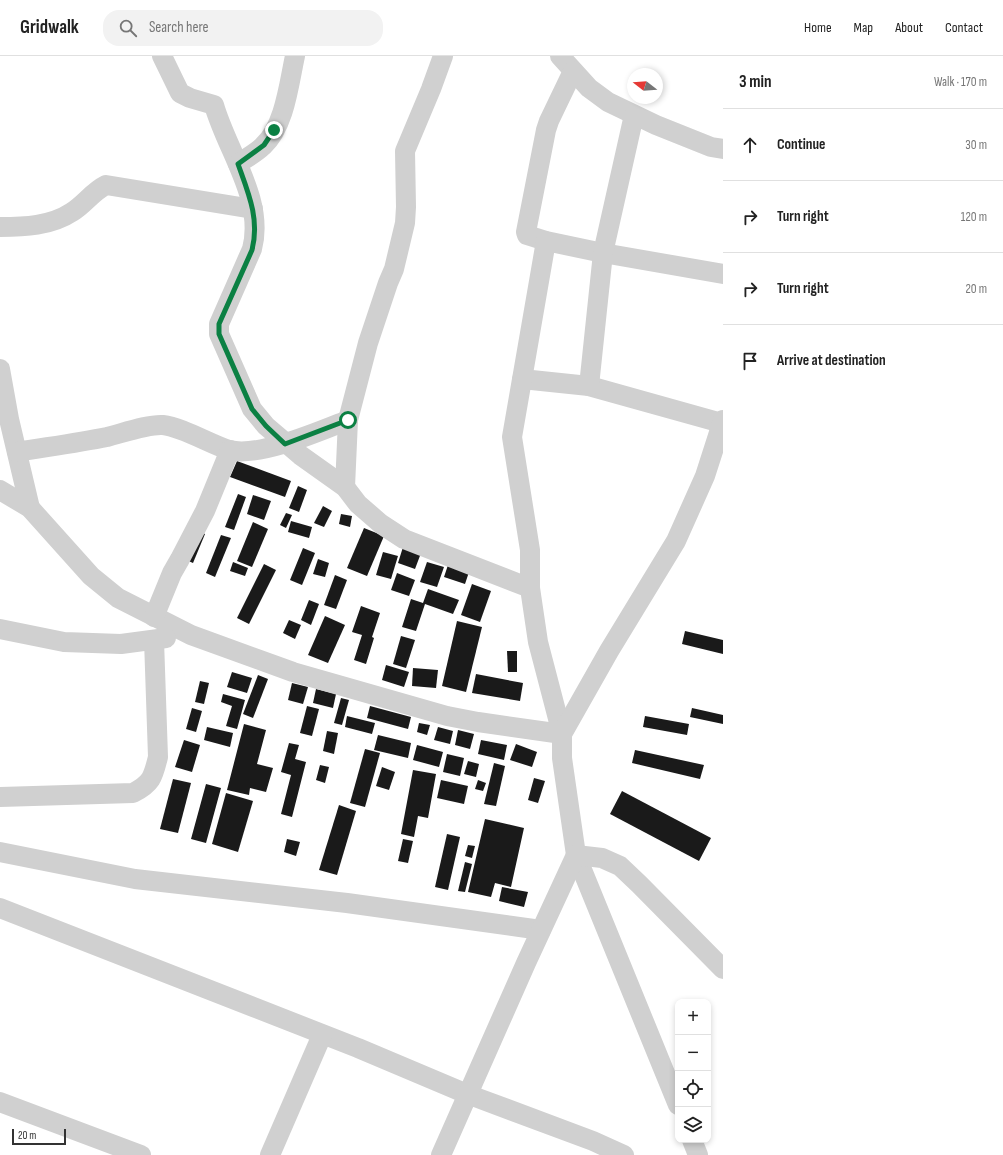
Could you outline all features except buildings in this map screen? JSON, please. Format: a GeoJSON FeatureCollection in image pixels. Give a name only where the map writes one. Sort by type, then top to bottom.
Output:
{"type":"FeatureCollection","features":[{"type":"Feature","properties":{"kind":"street"},"geometry":{"type":"LineString","coordinates":[[162,56],[180,93],[190,98],[214,105],[218,120],[238,164],[253,209],[254,239],[252,250],[219,324],[219,334],[252,409],[266,426],[285,444],[345,487],[358,504],[381,524],[404,538],[530,588]]}},
{"type":"Feature","properties":{"kind":"street"},"geometry":{"type":"LineString","coordinates":[[238,164],[264,145],[274,130],[282,112],[295,56]]}},
{"type":"Feature","properties":{"kind":"street"},"geometry":{"type":"LineString","coordinates":[[345,487],[348,420],[368,343],[394,269],[405,223],[405,151],[443,56]]}},
{"type":"Feature","properties":{"kind":"street"},"geometry":{"type":"LineString","coordinates":[[560,56],[589,88],[608,102],[656,125],[704,144],[723,149]]}},
{"type":"Feature","properties":{"kind":"street"},"geometry":{"type":"LineString","coordinates":[[573,71],[548,126],[526,232],[527,235],[529,237],[603,253],[723,274]]}},
{"type":"Feature","properties":{"kind":"street"},"geometry":{"type":"LineString","coordinates":[[589,386],[603,253],[634,114]]}},
{"type":"Feature","properties":{"kind":"street"},"geometry":{"type":"LineString","coordinates":[[0,228],[29,226],[54,222],[72,212],[97,190],[106,186],[253,209]]}},
{"type":"Feature","properties":{"kind":"street"},"geometry":{"type":"LineString","coordinates":[[546,241],[512,437],[530,550],[530,588],[538,642],[562,734],[562,758],[576,855],[675,1098]]}},
{"type":"Feature","properties":{"kind":"street"},"geometry":{"type":"LineString","coordinates":[[0,369],[8,419],[30,508]]}},
{"type":"Feature","properties":{"kind":"street"},"geometry":{"type":"LineString","coordinates":[[522,379],[589,386],[722,421],[705,476],[676,541],[609,651],[562,734]]}},
{"type":"Feature","properties":{"kind":"street"},"geometry":{"type":"LineString","coordinates":[[17,452],[107,437],[164,425],[230,450],[249,451],[285,444],[348,420]]}},
{"type":"Feature","properties":{"kind":"street"},"geometry":{"type":"LineString","coordinates":[[154,617],[172,573],[205,511],[230,450]]}},
{"type":"Feature","properties":{"kind":"street"},"geometry":{"type":"LineString","coordinates":[[0,490],[30,508],[92,576],[118,598],[191,635],[293,672],[447,716],[562,734]]}},
{"type":"Feature","properties":{"kind":"street"},"geometry":{"type":"LineString","coordinates":[[0,629],[64,642],[122,644],[191,635]]}},
{"type":"Feature","properties":{"kind":"street"},"geometry":{"type":"LineString","coordinates":[[0,797],[133,793],[146,786],[154,774],[158,757],[154,640]]}},
{"type":"Feature","properties":{"kind":"street"},"geometry":{"type":"LineString","coordinates":[[0,852],[135,879],[347,903],[542,930]]}},
{"type":"Feature","properties":{"kind":"street"},"geometry":{"type":"LineString","coordinates":[[441,1155],[467,1094],[576,855]]}},
{"type":"Feature","properties":{"kind":"street"},"geometry":{"type":"LineString","coordinates":[[576,855],[602,858],[620,866],[723,969]]}},
{"type":"Feature","properties":{"kind":"street"},"geometry":{"type":"LineString","coordinates":[[2,915],[322,1035],[467,1094],[593,1141],[624,1155]]}},
{"type":"Feature","properties":{"kind":"street"},"geometry":{"type":"LineString","coordinates":[[270,1155],[322,1035]]}},
{"type":"Feature","properties":{"kind":"street"},"geometry":{"type":"LineString","coordinates":[[0,1102],[140,1155]]}},
{"type":"Feature","properties":{"kind":"street"},"geometry":{"type":"LineString","coordinates":[[693,1143],[698,1155]]}},
{"type":"Feature","properties":{"kind":"route"},"geometry":{"type":"LineString","coordinates":[[274,130],[264,145],[238,164],[253,209],[255,230],[254,239],[252,250],[219,324],[219,334],[252,409],[266,426],[285,444],[348,420]]}}]}
